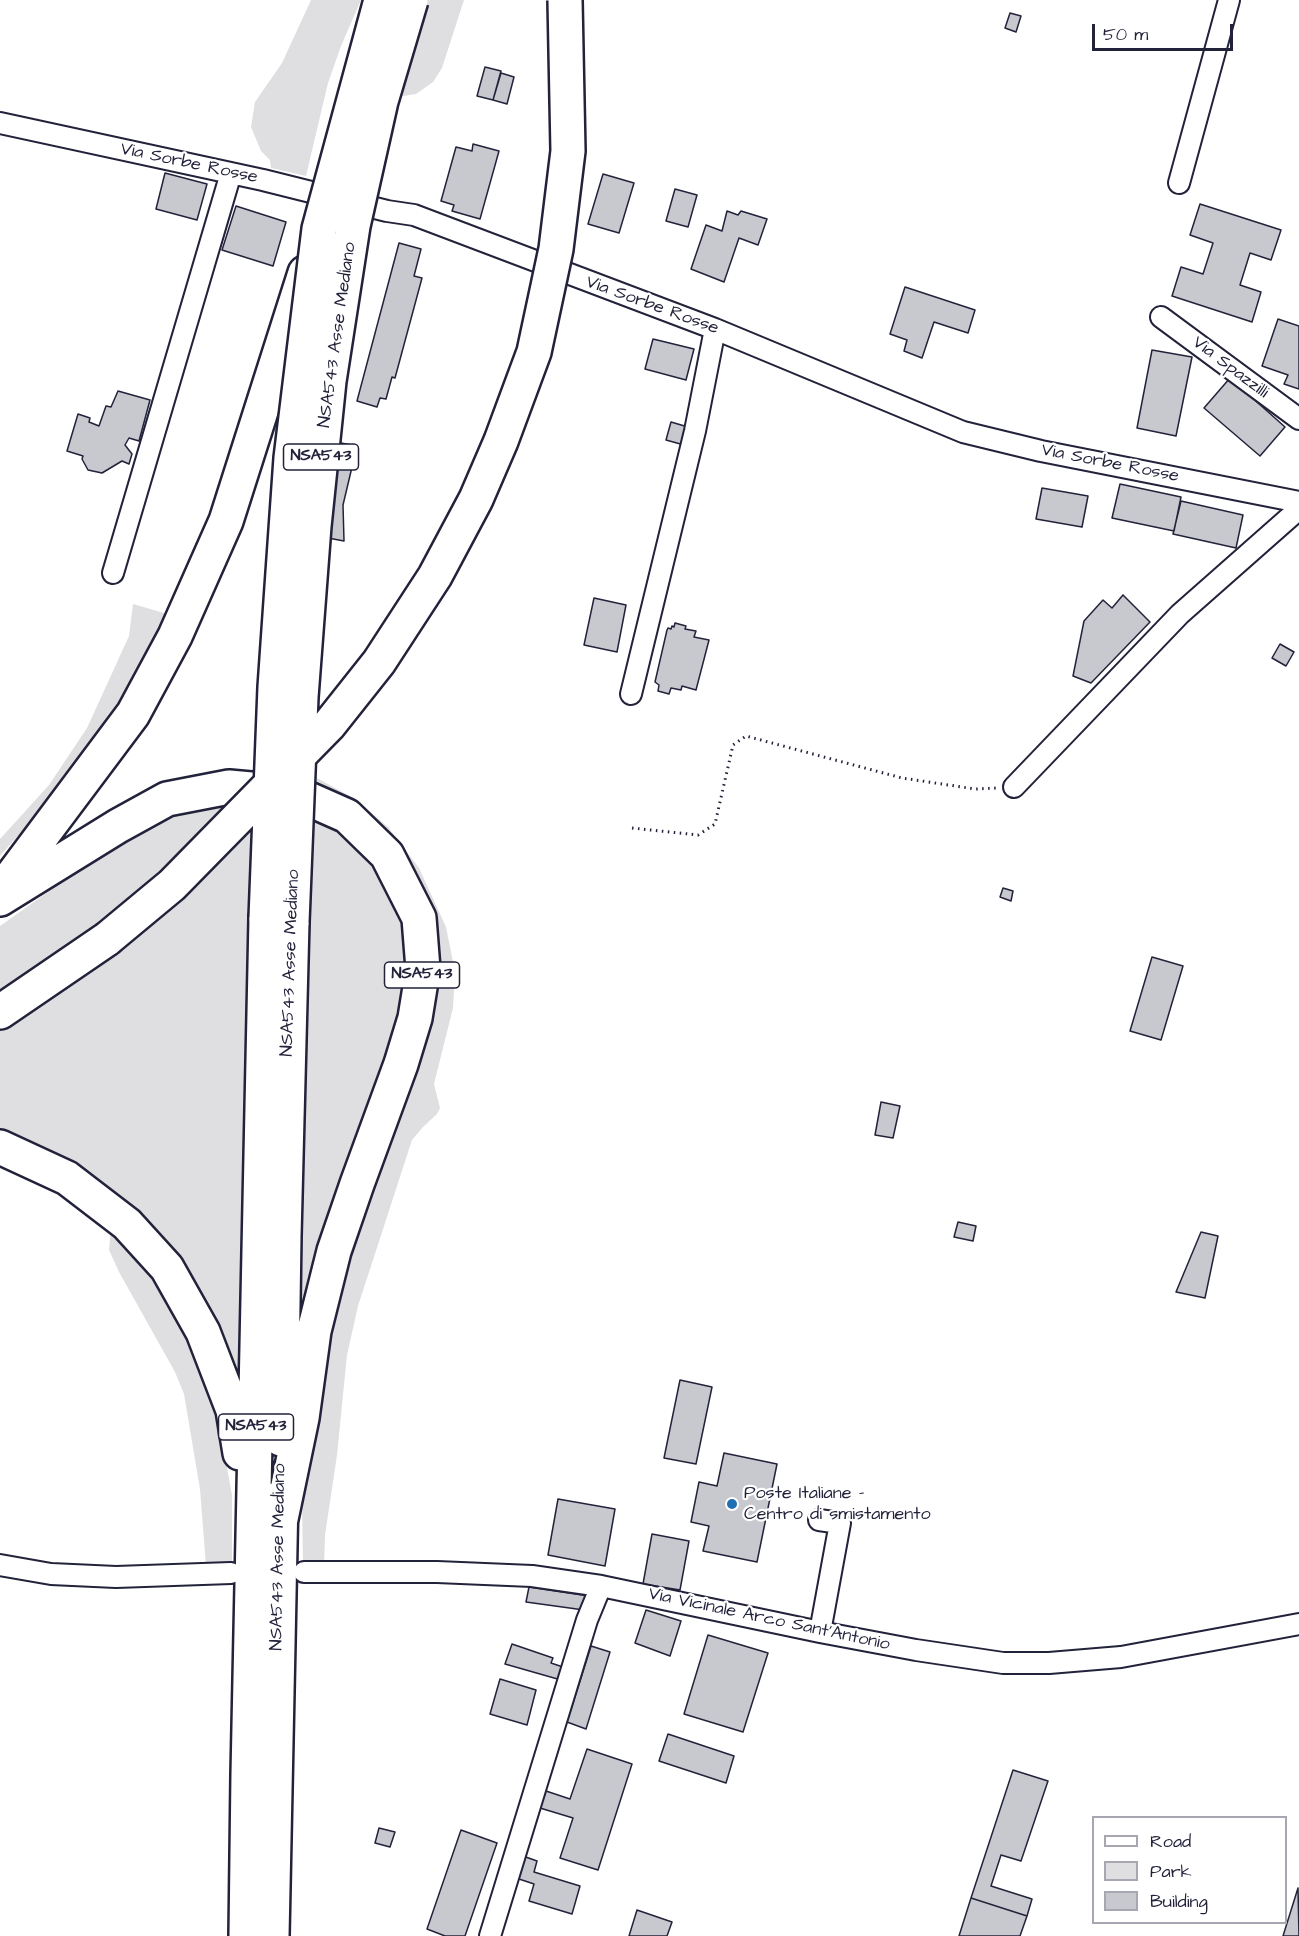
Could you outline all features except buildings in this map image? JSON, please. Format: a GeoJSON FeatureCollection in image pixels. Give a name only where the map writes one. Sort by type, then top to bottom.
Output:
{"type":"FeatureCollection","features":[{"type":"Feature","properties":{"kind":"highway","name":"NSA543 Asse Mediano"},"geometry":{"type":"LineString","coordinates":[[246,1936],[284,1236],[275,687],[291,469],[319,229],[381,0]]}},
{"type":"Feature","properties":{"kind":"highway","name":"NSA543 Asse Mediano"},"geometry":{"type":"LineString","coordinates":[[279,920],[329,381],[353,226],[381,101],[411,0]]}},
{"type":"Feature","properties":{"kind":"highway"},"geometry":{"type":"LineString","coordinates":[[0,1012],[107,939],[172,885],[226,832],[329,725],[379,662],[435,576],[476,499],[501,441],[534,352],[556,249],[568,151],[565,0]]}},
{"type":"Feature","properties":{"kind":"highway","name":"NSA543"},"geometry":{"type":"LineString","coordinates":[[0,892],[133,714],[175,636],[226,521],[319,229]]}},
{"type":"Feature","properties":{"kind":"highway","name":"NSA543"},"geometry":{"type":"LineString","coordinates":[[0,899],[118,825],[167,799],[229,787],[295,793],[347,816],[387,855],[419,918],[423,969],[415,1018],[401,1064],[334,1251],[314,1331],[302,1418],[267,1527]]}},
{"type":"Feature","properties":{"kind":"highway","name":"NSA543"},"geometry":{"type":"LineString","coordinates":[[0,1147],[67,1179],[127,1224],[166,1268],[203,1332],[233,1410],[267,1527]]}},
{"type":"Feature","properties":{"kind":"highway","name":"NSA543 Asse Mediano"},"geometry":{"type":"LineString","coordinates":[[267,1527],[272,1936]]}},
{"type":"Feature","properties":{"kind":"street"},"geometry":{"type":"LineString","coordinates":[[1179,183],[1229,0]]}},
{"type":"Feature","properties":{"kind":"street","name":"Via Sorbe Rosse"},"geometry":{"type":"LineString","coordinates":[[0,123],[231,173],[387,211],[414,215],[715,329],[963,432],[1041,451],[1299,502]]}},
{"type":"Feature","properties":{"kind":"street"},"geometry":{"type":"LineString","coordinates":[[113,573],[231,173]]}},
{"type":"Feature","properties":{"kind":"street","name":"Via Spazzilli"},"geometry":{"type":"LineString","coordinates":[[1161,317],[1299,419]]}},
{"type":"Feature","properties":{"kind":"street"},"geometry":{"type":"LineString","coordinates":[[631,694],[695,431],[715,329]]}},
{"type":"Feature","properties":{"kind":"street"},"geometry":{"type":"LineString","coordinates":[[1014,787],[1180,614],[1299,509]]}},
{"type":"Feature","properties":{"kind":"street"},"geometry":{"type":"LineString","coordinates":[[819,1520],[840,1523],[820,1632]]}},
{"type":"Feature","properties":{"kind":"street"},"geometry":{"type":"LineString","coordinates":[[0,1565],[51,1574],[116,1577],[231,1573]]}},
{"type":"Feature","properties":{"kind":"street","name":"Via Vicinale Arco Sant'Antonio"},"geometry":{"type":"LineString","coordinates":[[304,1572],[437,1572],[532,1576],[602,1586],[916,1650],[1003,1663],[1049,1663],[1121,1657],[1299,1624]]}},
{"type":"Feature","properties":{"kind":"street"},"geometry":{"type":"LineString","coordinates":[[490,1936],[587,1620],[602,1586]]}},
{"type":"Feature","properties":{"kind":"path"},"geometry":{"type":"LineString","coordinates":[[632,828],[698,835],[715,824],[732,745],[746,736],[902,778],[975,789],[1014,787]]}},
{"type":"Feature","properties":{"kind":"green space"},"geometry":{"type":"Polygon","coordinates":[[[311,0],[361,0],[328,83],[306,176],[271,168],[270,160],[261,151],[251,127],[255,102],[282,63],[311,0]]]}},
{"type":"Feature","properties":{"kind":"green space"},"geometry":{"type":"Polygon","coordinates":[[[420,0],[464,0],[442,68],[433,82],[416,94],[397,97],[420,0]]]}},
{"type":"Feature","properties":{"kind":"green space"},"geometry":{"type":"Polygon","coordinates":[[[133,604],[171,615],[88,756],[0,856],[0,839],[49,785],[87,728],[129,636],[133,604]]]}},
{"type":"Feature","properties":{"kind":"green space"},"geometry":{"type":"Polygon","coordinates":[[[317,778],[355,799],[388,827],[419,868],[446,927],[455,972],[453,1008],[434,1084],[440,1108],[412,1140],[358,1306],[347,1355],[337,1455],[325,1535],[324,1568],[303,1567],[302,1498],[309,1426],[321,1346],[426,919],[317,793],[317,778]]]}},
{"type":"Feature","properties":{"kind":"green space"},"geometry":{"type":"Polygon","coordinates":[[[212,802],[314,812],[351,840],[376,866],[392,890],[405,936],[408,981],[391,1044],[327,1217],[311,1279],[300,1336],[295,1336],[309,906],[248,909],[242,1390],[151,1270],[168,1295],[213,1391],[232,1495],[232,1564],[206,1566],[200,1489],[184,1394],[175,1372],[109,1250],[111,1228],[66,1193],[0,1163],[0,926],[127,836],[172,811],[212,802]]]}},
{"type":"Feature","properties":{"kind":"place","name":"Poste Italiane - Centro di smistamento"},"geometry":{"type":"Point","coordinates":[732,1504]}}]}
